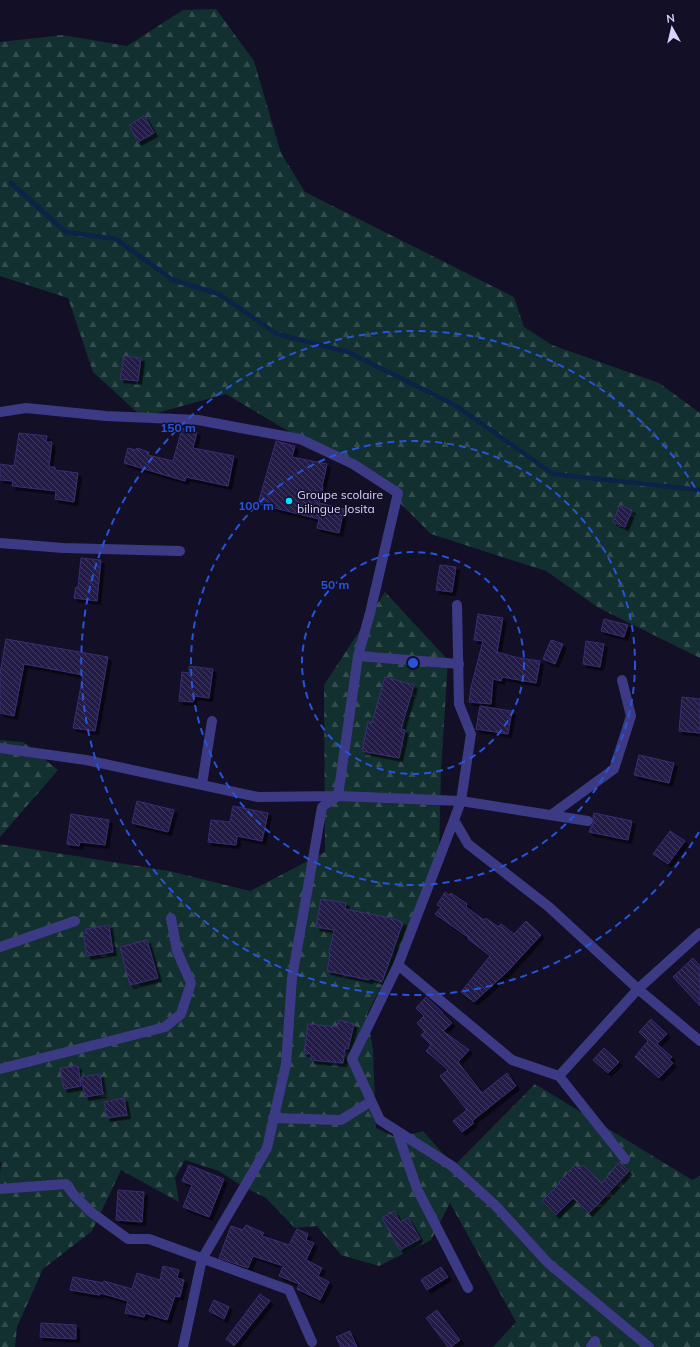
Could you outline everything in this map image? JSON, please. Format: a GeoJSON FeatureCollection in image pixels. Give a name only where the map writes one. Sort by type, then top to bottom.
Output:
{"type":"FeatureCollection","features":[{"type":"Feature","properties":{"kind":"street"},"geometry":{"type":"LineString","coordinates":[[0,412],[26,408],[106,416],[198,420],[300,438],[353,464],[398,493],[370,613],[358,656],[338,796],[322,807],[292,978],[286,1064],[267,1148],[202,1259],[184,1347]]}},
{"type":"Feature","properties":{"kind":"street"},"geometry":{"type":"LineString","coordinates":[[0,543],[63,548],[180,551]]}},
{"type":"Feature","properties":{"kind":"street"},"geometry":{"type":"LineString","coordinates":[[457,605],[459,704],[471,734],[461,801],[398,966],[352,1059],[370,1102],[380,1120],[452,1166],[496,1206],[548,1263],[649,1347]]}},
{"type":"Feature","properties":{"kind":"street"},"geometry":{"type":"LineString","coordinates":[[358,656],[458,664]]}},
{"type":"Feature","properties":{"kind":"street"},"geometry":{"type":"LineString","coordinates":[[551,815],[614,769],[631,716],[622,680]]}},
{"type":"Feature","properties":{"kind":"street"},"geometry":{"type":"LineString","coordinates":[[202,784],[212,721]]}},
{"type":"Feature","properties":{"kind":"street"},"geometry":{"type":"LineString","coordinates":[[0,748],[86,760],[258,796],[338,796],[461,801],[588,821]]}},
{"type":"Feature","properties":{"kind":"street"},"geometry":{"type":"LineString","coordinates":[[454,820],[468,844],[549,907],[638,989],[700,1041]]}},
{"type":"Feature","properties":{"kind":"street"},"geometry":{"type":"LineString","coordinates":[[0,1069],[165,1027],[181,1014],[191,983],[176,951],[171,918]]}},
{"type":"Feature","properties":{"kind":"street"},"geometry":{"type":"LineString","coordinates":[[0,947],[75,921]]}},
{"type":"Feature","properties":{"kind":"street"},"geometry":{"type":"LineString","coordinates":[[559,1076],[638,989],[700,934]]}},
{"type":"Feature","properties":{"kind":"street"},"geometry":{"type":"LineString","coordinates":[[398,966],[512,1060],[559,1076],[625,1159]]}},
{"type":"Feature","properties":{"kind":"street"},"geometry":{"type":"LineString","coordinates":[[273,1118],[341,1120],[370,1102]]}},
{"type":"Feature","properties":{"kind":"street"},"geometry":{"type":"LineString","coordinates":[[397,1131],[417,1189],[468,1288]]}},
{"type":"Feature","properties":{"kind":"street"},"geometry":{"type":"LineString","coordinates":[[0,1188],[66,1184],[74,1195],[91,1212],[128,1239],[149,1239],[289,1290],[312,1342]]}},
{"type":"Feature","properties":{"kind":"green space"},"geometry":{"type":"Polygon","coordinates":[[[216,9],[254,61],[281,153],[305,192],[514,297],[524,327],[552,345],[659,383],[700,413],[700,658],[599,608],[546,571],[431,534],[387,490],[226,394],[142,417],[93,372],[68,298],[0,276],[0,42],[63,35],[127,46],[183,10],[216,9]]]}},
{"type":"Feature","properties":{"kind":"green space"},"geometry":{"type":"Polygon","coordinates":[[[385,592],[448,660],[441,770],[439,858],[397,957],[367,1014],[373,1050],[376,1128],[397,1138],[423,1131],[454,1166],[535,1084],[692,1180],[700,1176],[700,1347],[493,1347],[516,1322],[450,1203],[431,1240],[379,1266],[341,1255],[317,1226],[295,1228],[266,1198],[242,1186],[219,1171],[185,1160],[175,1178],[179,1202],[121,1170],[92,1231],[43,1269],[17,1327],[15,1347],[0,1347],[0,844],[169,871],[250,891],[325,852],[324,685],[385,592]]]}},
{"type":"Feature","properties":{"kind":"green space"},"geometry":{"type":"Polygon","coordinates":[[[0,740],[23,742],[58,770],[0,837],[0,740]]]}},
{"type":"Feature","properties":{"kind":"building"},"geometry":{"type":"Polygon","coordinates":[[[144,116],[154,133],[138,142],[129,125],[144,116]]]}},
{"type":"Feature","properties":{"kind":"building"},"geometry":{"type":"Polygon","coordinates":[[[124,356],[141,358],[138,381],[120,379],[124,356]]]}},
{"type":"Feature","properties":{"kind":"building"},"geometry":{"type":"Polygon","coordinates":[[[182,428],[197,432],[193,448],[234,456],[228,486],[186,477],[185,481],[124,463],[128,448],[136,450],[137,448],[149,452],[148,455],[173,461],[182,428]]]}},
{"type":"Feature","properties":{"kind":"building"},"geometry":{"type":"Polygon","coordinates":[[[19,433],[47,436],[46,442],[52,442],[49,467],[55,467],[55,470],[78,473],[74,502],[55,499],[56,491],[12,486],[13,481],[0,480],[0,464],[14,466],[19,433]]]}},
{"type":"Feature","properties":{"kind":"building"},"geometry":{"type":"Polygon","coordinates":[[[276,441],[295,446],[292,457],[327,464],[319,503],[344,509],[339,533],[317,528],[319,519],[258,504],[276,441]]]}},
{"type":"Feature","properties":{"kind":"building"},"geometry":{"type":"Polygon","coordinates":[[[620,505],[632,510],[625,527],[613,522],[620,505]]]}},
{"type":"Feature","properties":{"kind":"building"},"geometry":{"type":"Polygon","coordinates":[[[81,558],[101,560],[97,601],[74,598],[76,587],[78,587],[81,558]]]}},
{"type":"Feature","properties":{"kind":"building"},"geometry":{"type":"Polygon","coordinates":[[[440,565],[456,567],[452,592],[436,590],[440,565]]]}},
{"type":"Feature","properties":{"kind":"building"},"geometry":{"type":"Polygon","coordinates":[[[478,614],[503,618],[497,652],[519,658],[540,661],[536,683],[502,677],[501,681],[493,679],[491,704],[469,702],[471,687],[483,641],[474,640],[478,614]]]}},
{"type":"Feature","properties":{"kind":"building"},"geometry":{"type":"Polygon","coordinates":[[[604,619],[628,625],[624,637],[601,631],[604,619]]]}},
{"type":"Feature","properties":{"kind":"building"},"geometry":{"type":"Polygon","coordinates":[[[6,639],[108,657],[95,731],[73,728],[83,675],[24,664],[14,716],[0,713],[0,673],[6,639]]]}},
{"type":"Feature","properties":{"kind":"building"},"geometry":{"type":"Polygon","coordinates":[[[551,640],[563,644],[555,664],[543,659],[551,640]]]}},
{"type":"Feature","properties":{"kind":"building"},"geometry":{"type":"Polygon","coordinates":[[[586,641],[604,644],[600,667],[583,664],[586,641]]]}},
{"type":"Feature","properties":{"kind":"building"},"geometry":{"type":"Polygon","coordinates":[[[189,666],[213,669],[209,698],[194,696],[193,702],[179,701],[182,672],[189,673],[189,666]]]}},
{"type":"Feature","properties":{"kind":"building"},"geometry":{"type":"Polygon","coordinates":[[[385,677],[414,685],[401,729],[405,730],[399,758],[362,751],[368,722],[372,723],[385,677]]]}},
{"type":"Feature","properties":{"kind":"building"},"geometry":{"type":"Polygon","coordinates":[[[682,697],[700,699],[700,733],[679,731],[682,697]]]}},
{"type":"Feature","properties":{"kind":"building"},"geometry":{"type":"Polygon","coordinates":[[[480,706],[512,711],[508,734],[476,729],[480,706]]]}},
{"type":"Feature","properties":{"kind":"building"},"geometry":{"type":"Polygon","coordinates":[[[639,755],[674,763],[669,783],[634,775],[639,755]]]}},
{"type":"Feature","properties":{"kind":"building"},"geometry":{"type":"Polygon","coordinates":[[[137,801],[174,810],[168,832],[132,823],[137,801]]]}},
{"type":"Feature","properties":{"kind":"building"},"geometry":{"type":"Polygon","coordinates":[[[233,806],[268,813],[262,841],[237,836],[236,845],[208,842],[211,820],[230,822],[233,806]]]}},
{"type":"Feature","properties":{"kind":"building"},"geometry":{"type":"Polygon","coordinates":[[[594,813],[632,821],[628,840],[589,832],[594,822],[594,813]]]}},
{"type":"Feature","properties":{"kind":"building"},"geometry":{"type":"Polygon","coordinates":[[[71,814],[109,820],[105,845],[80,842],[79,846],[67,844],[71,814]]]}},
{"type":"Feature","properties":{"kind":"building"},"geometry":{"type":"Polygon","coordinates":[[[670,831],[685,841],[668,864],[653,854],[670,831]]]}},
{"type":"Feature","properties":{"kind":"building"},"geometry":{"type":"Polygon","coordinates":[[[445,892],[449,895],[451,893],[467,904],[466,907],[484,920],[486,918],[498,927],[501,924],[514,934],[526,921],[541,935],[507,972],[474,1002],[461,992],[490,956],[468,939],[469,938],[435,914],[441,907],[437,905],[445,892]]]}},
{"type":"Feature","properties":{"kind":"building"},"geometry":{"type":"Polygon","coordinates":[[[321,899],[346,903],[345,909],[403,922],[382,982],[370,978],[369,980],[327,971],[334,930],[316,927],[321,899]]]}},
{"type":"Feature","properties":{"kind":"building"},"geometry":{"type":"Polygon","coordinates":[[[109,925],[113,952],[87,956],[83,933],[87,933],[86,929],[109,925]]]}},
{"type":"Feature","properties":{"kind":"building"},"geometry":{"type":"Polygon","coordinates":[[[147,940],[158,978],[130,985],[120,947],[147,940]]]}},
{"type":"Feature","properties":{"kind":"building"},"geometry":{"type":"Polygon","coordinates":[[[693,958],[700,966],[700,1006],[673,977],[693,958]]]}},
{"type":"Feature","properties":{"kind":"building"},"geometry":{"type":"Polygon","coordinates":[[[426,997],[452,1023],[443,1031],[469,1050],[458,1062],[482,1093],[507,1073],[516,1086],[472,1121],[474,1123],[462,1132],[453,1121],[467,1110],[440,1076],[448,1070],[426,1051],[431,1045],[421,1035],[425,1032],[417,1023],[424,1016],[416,1008],[426,997]]]}},
{"type":"Feature","properties":{"kind":"building"},"geometry":{"type":"Polygon","coordinates":[[[651,1019],[667,1034],[657,1044],[672,1057],[669,1060],[673,1063],[659,1078],[635,1057],[648,1041],[639,1032],[651,1019]]]}},
{"type":"Feature","properties":{"kind":"building"},"geometry":{"type":"Polygon","coordinates":[[[339,1020],[354,1024],[348,1049],[345,1048],[343,1063],[311,1060],[311,1054],[304,1053],[308,1024],[337,1027],[339,1020]]]}},
{"type":"Feature","properties":{"kind":"building"},"geometry":{"type":"Polygon","coordinates":[[[604,1048],[619,1062],[608,1073],[593,1060],[604,1048]]]}},
{"type":"Feature","properties":{"kind":"building"},"geometry":{"type":"Polygon","coordinates":[[[78,1066],[81,1086],[64,1089],[60,1068],[78,1066]]]}},
{"type":"Feature","properties":{"kind":"building"},"geometry":{"type":"Polygon","coordinates":[[[100,1074],[103,1094],[85,1097],[81,1077],[100,1074]]]}},
{"type":"Feature","properties":{"kind":"building"},"geometry":{"type":"Polygon","coordinates":[[[124,1098],[127,1115],[107,1118],[104,1102],[124,1098]]]}},
{"type":"Feature","properties":{"kind":"building"},"geometry":{"type":"Polygon","coordinates":[[[619,1162],[629,1171],[589,1213],[573,1198],[556,1215],[542,1201],[575,1165],[579,1169],[583,1165],[602,1183],[619,1162]]]}},
{"type":"Feature","properties":{"kind":"building"},"geometry":{"type":"Polygon","coordinates":[[[189,1165],[224,1179],[209,1217],[183,1207],[192,1185],[182,1181],[189,1165]]]}},
{"type":"Feature","properties":{"kind":"building"},"geometry":{"type":"Polygon","coordinates":[[[118,1190],[144,1192],[142,1222],[116,1220],[118,1190]]]}},
{"type":"Feature","properties":{"kind":"building"},"geometry":{"type":"Polygon","coordinates":[[[394,1211],[400,1222],[408,1218],[420,1239],[400,1250],[382,1218],[394,1211]]]}},
{"type":"Feature","properties":{"kind":"building"},"geometry":{"type":"Polygon","coordinates":[[[246,1225],[264,1233],[262,1236],[289,1245],[297,1229],[308,1234],[306,1240],[314,1243],[306,1260],[322,1268],[318,1276],[329,1282],[320,1300],[297,1289],[299,1284],[279,1276],[283,1266],[253,1256],[248,1268],[219,1258],[231,1226],[243,1230],[246,1225]]]}},
{"type":"Feature","properties":{"kind":"building"},"geometry":{"type":"Polygon","coordinates":[[[163,1266],[179,1270],[177,1278],[184,1280],[180,1297],[175,1296],[167,1320],[145,1313],[144,1317],[125,1313],[128,1301],[100,1293],[100,1295],[70,1290],[73,1277],[103,1283],[104,1281],[132,1289],[137,1273],[160,1280],[163,1266]]]}},
{"type":"Feature","properties":{"kind":"building"},"geometry":{"type":"Polygon","coordinates":[[[441,1267],[448,1277],[427,1290],[421,1280],[441,1267]]]}},
{"type":"Feature","properties":{"kind":"building"},"geometry":{"type":"Polygon","coordinates":[[[260,1294],[270,1301],[234,1346],[226,1339],[260,1294]]]}},
{"type":"Feature","properties":{"kind":"building"},"geometry":{"type":"Polygon","coordinates":[[[214,1300],[229,1307],[224,1319],[209,1311],[214,1300]]]}},
{"type":"Feature","properties":{"kind":"building"},"geometry":{"type":"Polygon","coordinates":[[[437,1310],[460,1340],[451,1347],[448,1347],[426,1318],[437,1310]]]}},
{"type":"Feature","properties":{"kind":"building"},"geometry":{"type":"Polygon","coordinates":[[[41,1323],[76,1325],[76,1339],[40,1337],[41,1323]]]}},
{"type":"Feature","properties":{"kind":"building"},"geometry":{"type":"Polygon","coordinates":[[[350,1331],[357,1347],[341,1347],[336,1337],[350,1331]]]}},
{"type":"Feature","properties":{"kind":"waterway"},"geometry":{"type":"LineString","coordinates":[[11,183],[66,232],[116,239],[173,280],[219,294],[277,334],[348,352],[455,405],[553,474],[700,490]]}},
{"type":"Feature","properties":{"kind":"place","name":"Groupe scolaire bilingue Josita"},"geometry":{"type":"Point","coordinates":[289,501]}}]}
